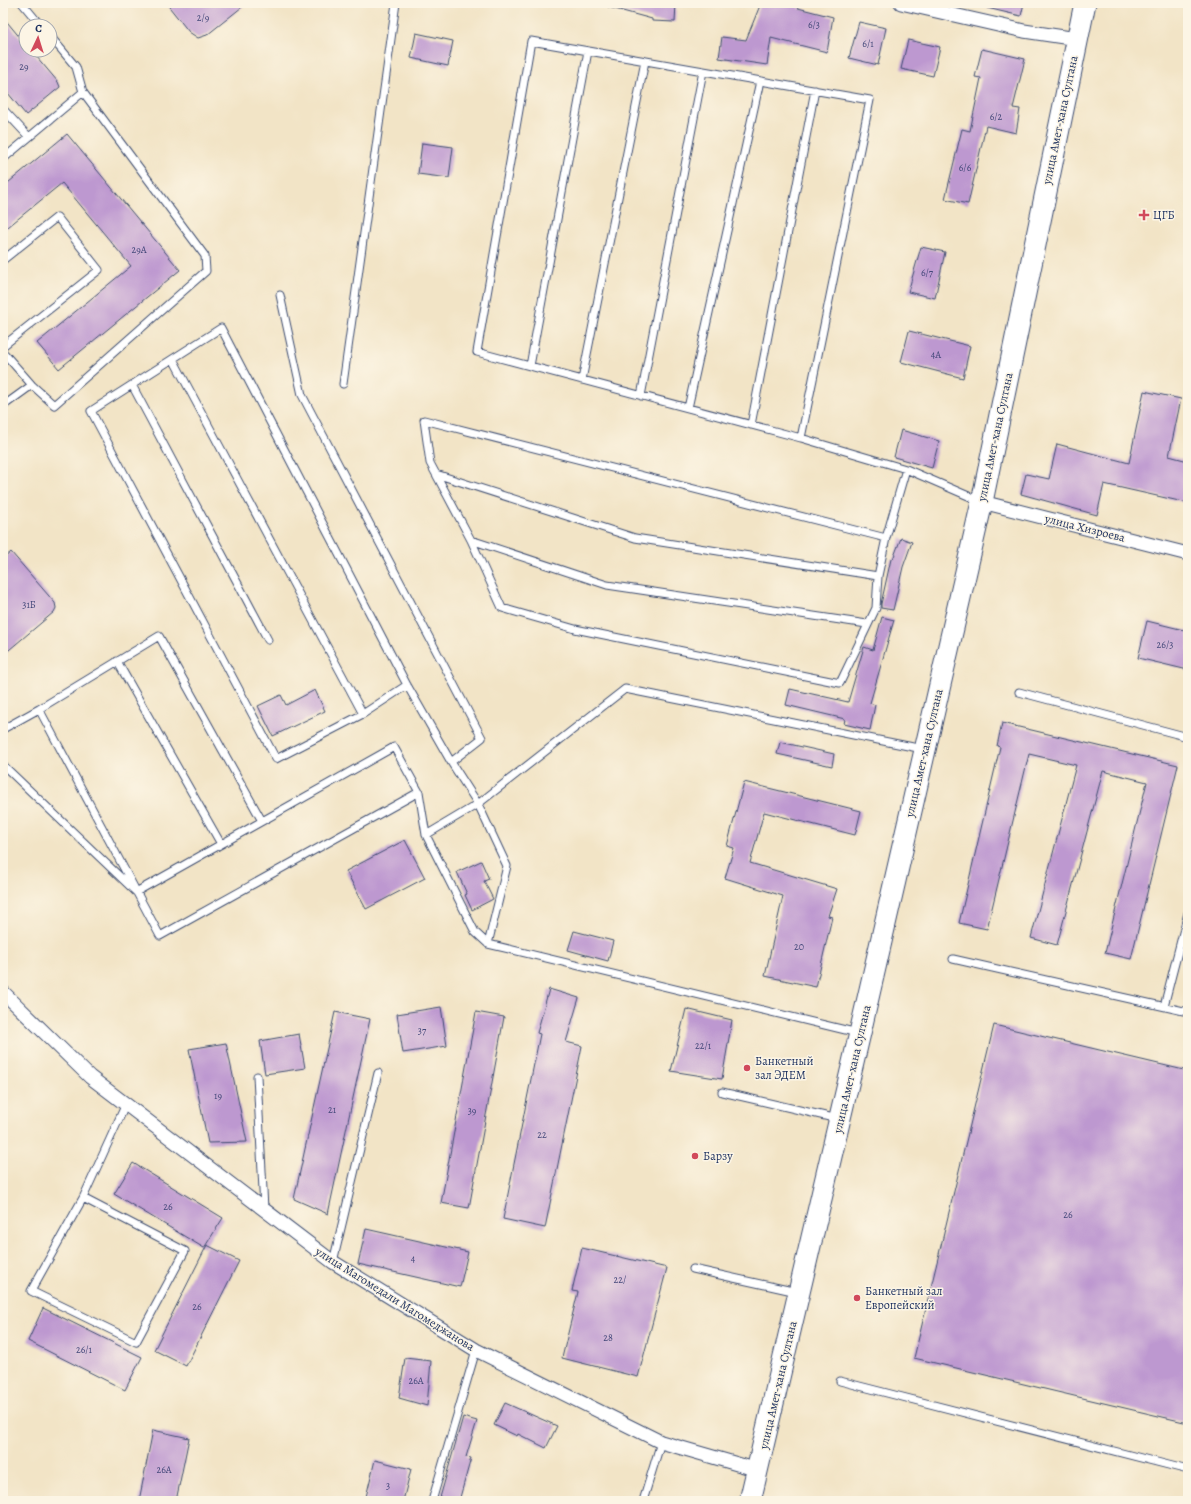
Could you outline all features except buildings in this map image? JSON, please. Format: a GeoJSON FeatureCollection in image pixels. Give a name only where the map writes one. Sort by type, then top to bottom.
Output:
{"type":"FeatureCollection","features":[{"type":"Feature","properties":{"kind":"main road","name":"улица Амет-хана Султана"},"geometry":{"type":"LineString","coordinates":[[750,1501],[840,1120],[982,502],[1085,3]]}},
{"type":"Feature","properties":{"kind":"street"},"geometry":{"type":"LineString","coordinates":[[901,3],[1024,31],[1077,39]]}},
{"type":"Feature","properties":{"kind":"street","name":"улица Хизроева"},"geometry":{"type":"LineString","coordinates":[[982,502],[1188,554]]}},
{"type":"Feature","properties":{"kind":"street","name":"улица Магомедали Магомеджановa"},"geometry":{"type":"LineString","coordinates":[[3,992],[90,1077],[126,1106],[333,1262],[476,1350],[661,1442],[758,1470]]}},
{"type":"Feature","properties":{"kind":"lane"},"geometry":{"type":"LineString","coordinates":[[22,3],[34,18]]}},
{"type":"Feature","properties":{"kind":"lane"},"geometry":{"type":"LineString","coordinates":[[343,384],[396,3]]}},
{"type":"Feature","properties":{"kind":"lane"},"geometry":{"type":"LineString","coordinates":[[801,438],[870,100],[531,41],[477,352],[801,438],[906,469],[982,502]]}},
{"type":"Feature","properties":{"kind":"lane"},"geometry":{"type":"LineString","coordinates":[[3,352],[32,385],[54,405],[206,271],[205,256],[83,92],[76,67],[58,46]]}},
{"type":"Feature","properties":{"kind":"lane"},"geometry":{"type":"LineString","coordinates":[[530,366],[588,51]]}},
{"type":"Feature","properties":{"kind":"lane"},"geometry":{"type":"LineString","coordinates":[[582,380],[645,60]]}},
{"type":"Feature","properties":{"kind":"lane"},"geometry":{"type":"LineString","coordinates":[[642,396],[703,71]]}},
{"type":"Feature","properties":{"kind":"lane"},"geometry":{"type":"LineString","coordinates":[[688,408],[760,80]]}},
{"type":"Feature","properties":{"kind":"lane"},"geometry":{"type":"LineString","coordinates":[[751,425],[815,90]]}},
{"type":"Feature","properties":{"kind":"lane"},"geometry":{"type":"LineString","coordinates":[[3,159],[83,92]]}},
{"type":"Feature","properties":{"kind":"lane"},"geometry":{"type":"LineString","coordinates":[[3,109],[29,137]]}},
{"type":"Feature","properties":{"kind":"lane"},"geometry":{"type":"LineString","coordinates":[[3,260],[57,218],[99,270],[3,346]]}},
{"type":"Feature","properties":{"kind":"lane"},"geometry":{"type":"LineString","coordinates":[[280,295],[302,395],[482,738],[451,762]]}},
{"type":"Feature","properties":{"kind":"lane"},"geometry":{"type":"LineString","coordinates":[[406,685],[364,714],[276,759],[91,411],[221,328],[406,685],[451,762],[478,804],[507,866],[488,944]]}},
{"type":"Feature","properties":{"kind":"lane"},"geometry":{"type":"LineString","coordinates":[[173,359],[364,714]]}},
{"type":"Feature","properties":{"kind":"lane"},"geometry":{"type":"LineString","coordinates":[[3,406],[32,385]]}},
{"type":"Feature","properties":{"kind":"lane"},"geometry":{"type":"LineString","coordinates":[[132,385],[268,640]]}},
{"type":"Feature","properties":{"kind":"lane"},"geometry":{"type":"LineString","coordinates":[[886,538],[424,420],[430,463],[471,540],[502,608],[576,629],[840,683],[876,608],[878,576],[886,538],[906,469]]}},
{"type":"Feature","properties":{"kind":"lane"},"geometry":{"type":"LineString","coordinates":[[436,474],[635,538],[878,576]]}},
{"type":"Feature","properties":{"kind":"lane"},"geometry":{"type":"LineString","coordinates":[[471,540],[607,585],[867,624]]}},
{"type":"Feature","properties":{"kind":"lane"},"geometry":{"type":"LineString","coordinates":[[3,729],[39,709],[159,636],[262,821]]}},
{"type":"Feature","properties":{"kind":"lane"},"geometry":{"type":"LineString","coordinates":[[117,661],[221,844]]}},
{"type":"Feature","properties":{"kind":"lane"},"geometry":{"type":"LineString","coordinates":[[426,835],[478,804],[626,689],[925,749]]}},
{"type":"Feature","properties":{"kind":"lane"},"geometry":{"type":"LineString","coordinates":[[1018,692],[1188,737]]}},
{"type":"Feature","properties":{"kind":"lane"},"geometry":{"type":"LineString","coordinates":[[39,709],[160,936],[419,792]]}},
{"type":"Feature","properties":{"kind":"lane"},"geometry":{"type":"LineString","coordinates":[[136,892],[394,747],[419,792],[426,835],[475,932],[488,944],[860,1033]]}},
{"type":"Feature","properties":{"kind":"lane"},"geometry":{"type":"LineString","coordinates":[[3,765],[136,892]]}},
{"type":"Feature","properties":{"kind":"lane"},"geometry":{"type":"LineString","coordinates":[[1164,1006],[1188,913]]}},
{"type":"Feature","properties":{"kind":"lane"},"geometry":{"type":"LineString","coordinates":[[953,959],[1188,1012]]}},
{"type":"Feature","properties":{"kind":"lane"},"geometry":{"type":"LineString","coordinates":[[333,1262],[378,1073]]}},
{"type":"Feature","properties":{"kind":"lane"},"geometry":{"type":"LineString","coordinates":[[257,1076],[264,1210]]}},
{"type":"Feature","properties":{"kind":"lane"},"geometry":{"type":"LineString","coordinates":[[722,1092],[840,1120]]}},
{"type":"Feature","properties":{"kind":"lane"},"geometry":{"type":"LineString","coordinates":[[84,1198],[185,1251],[136,1342],[31,1292],[84,1198],[126,1106]]}},
{"type":"Feature","properties":{"kind":"lane"},"geometry":{"type":"LineString","coordinates":[[693,1269],[799,1292]]}},
{"type":"Feature","properties":{"kind":"lane"},"geometry":{"type":"LineString","coordinates":[[432,1501],[476,1350]]}},
{"type":"Feature","properties":{"kind":"lane"},"geometry":{"type":"LineString","coordinates":[[840,1381],[1188,1470]]}},
{"type":"Feature","properties":{"kind":"lane"},"geometry":{"type":"LineString","coordinates":[[643,1501],[661,1442]]}},
{"type":"Feature","properties":{"kind":"place","name":"ЦГБ"},"geometry":{"type":"Point","coordinates":[1144,215]}},
{"type":"Feature","properties":{"kind":"place","name":"Банкетный зал ЭДЕМ"},"geometry":{"type":"Point","coordinates":[747,1068]}},
{"type":"Feature","properties":{"kind":"place","name":"Барзу"},"geometry":{"type":"Point","coordinates":[695,1156]}},
{"type":"Feature","properties":{"kind":"place","name":"Банкетный зал Европейский"},"geometry":{"type":"Point","coordinates":[857,1298]}}]}
